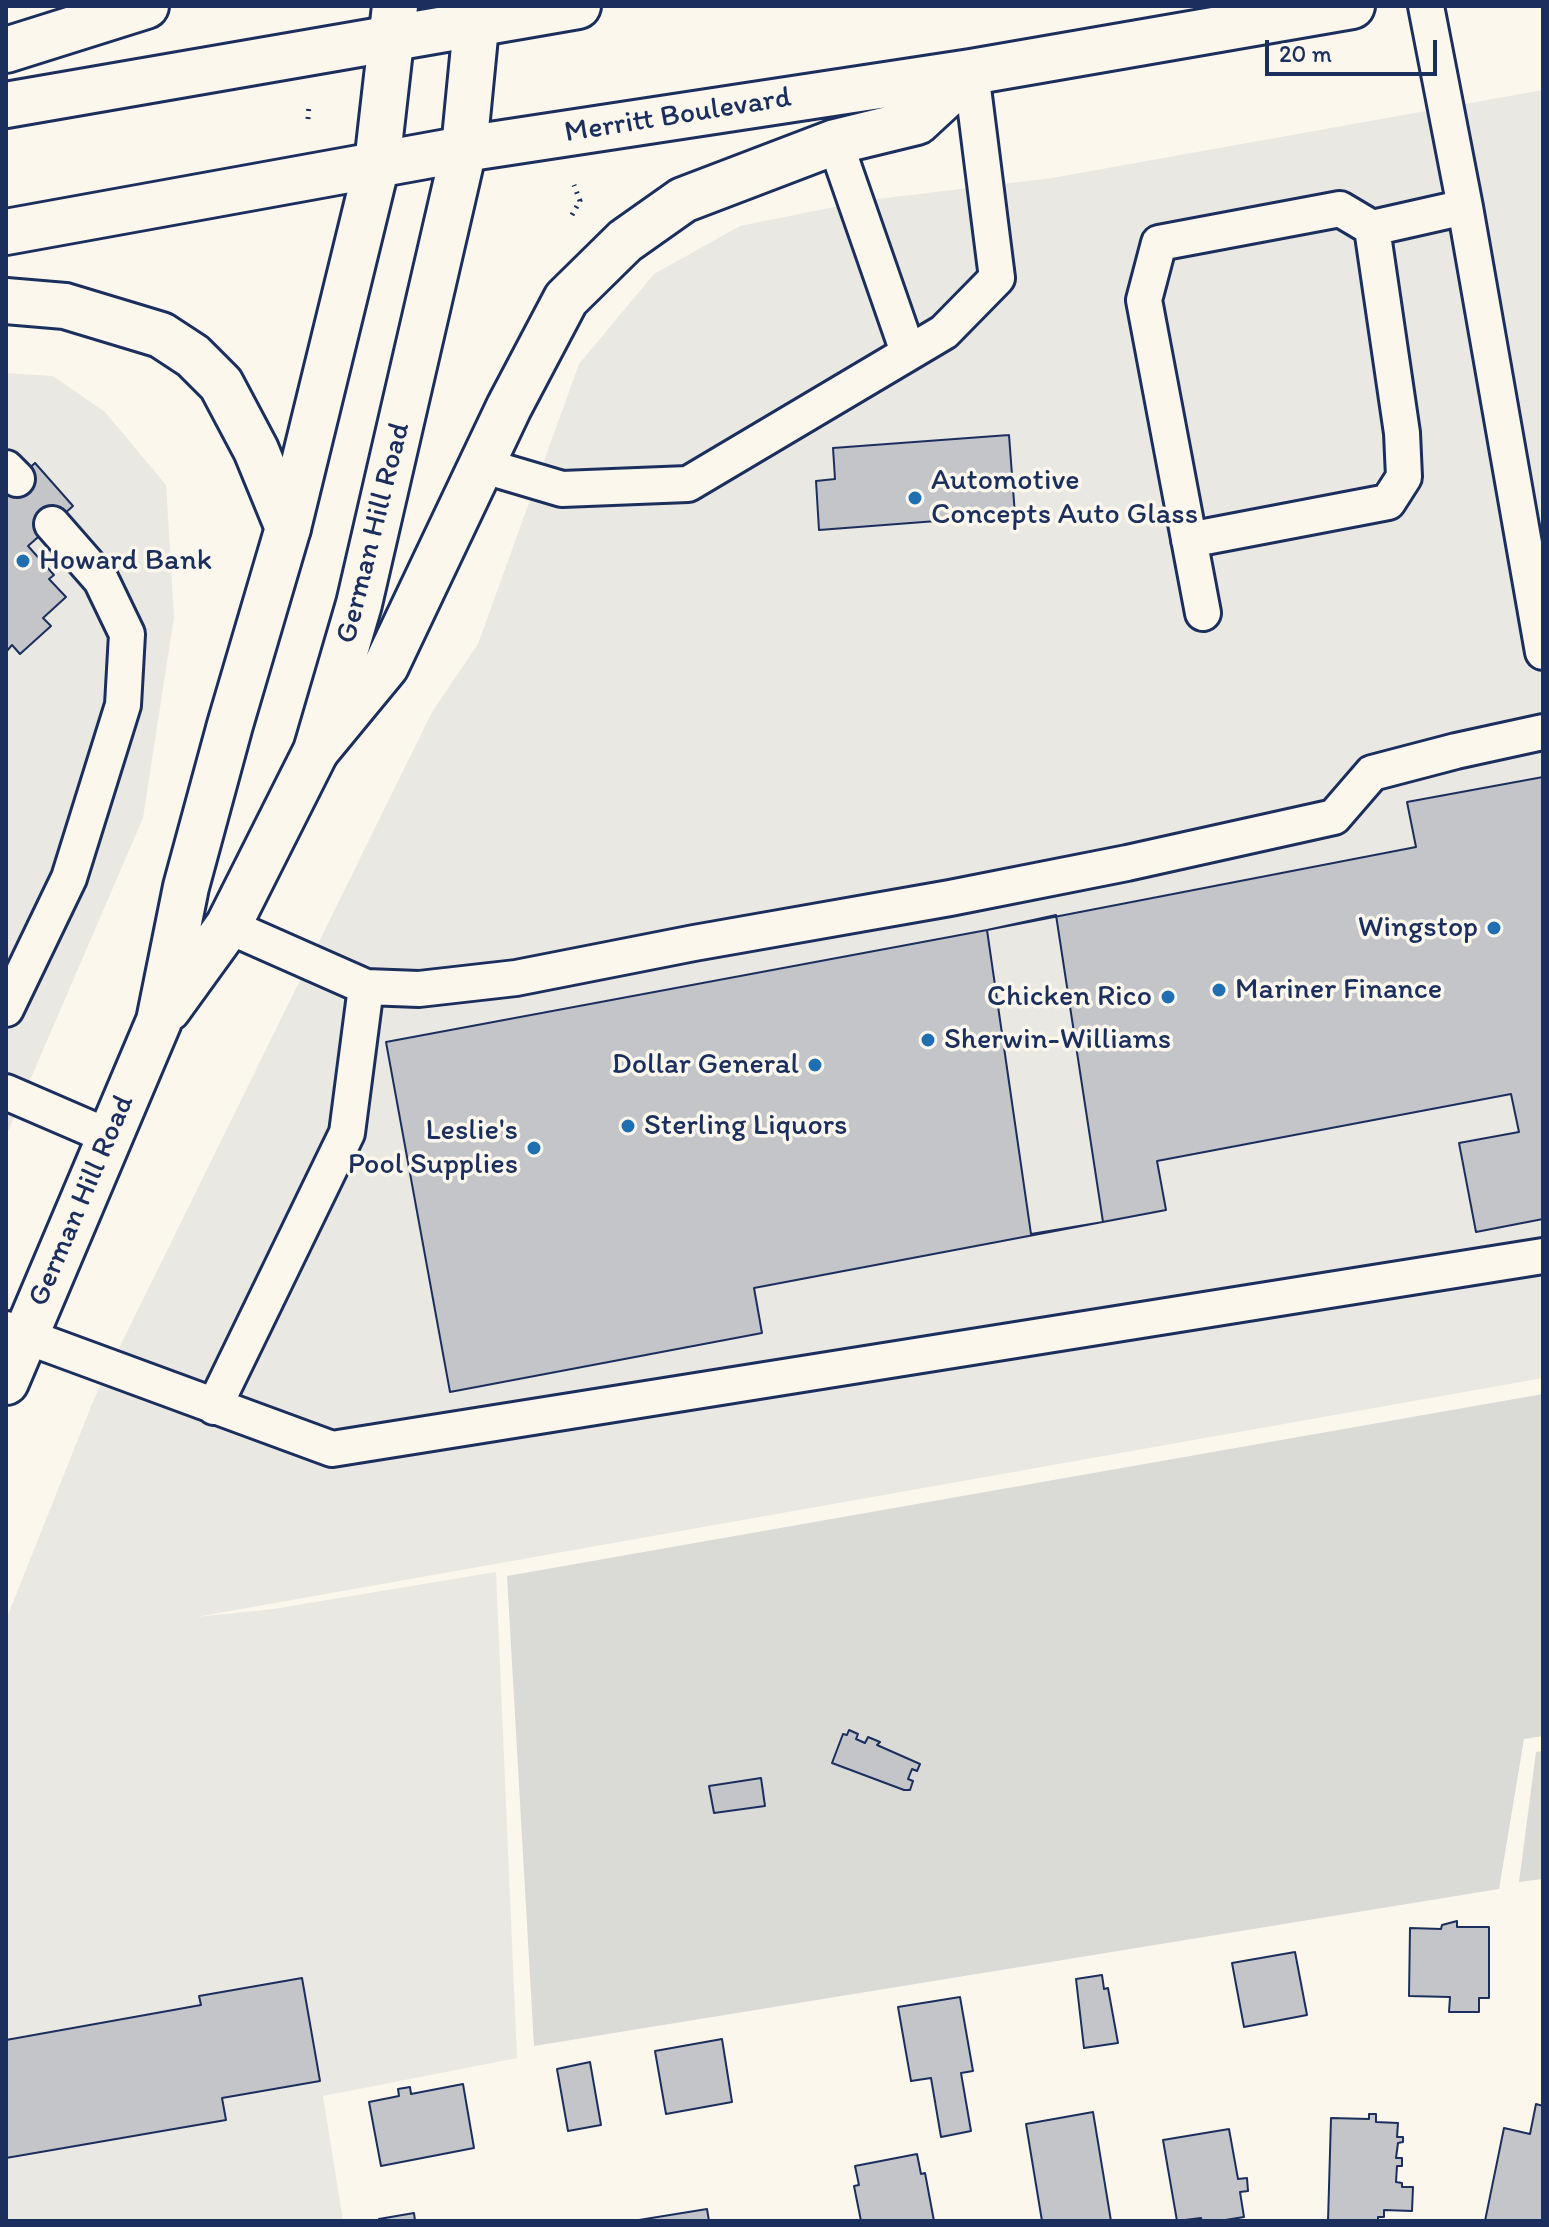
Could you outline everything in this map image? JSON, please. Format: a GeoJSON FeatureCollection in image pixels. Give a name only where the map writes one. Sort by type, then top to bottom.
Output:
{"type":"FeatureCollection","features":[{"type":"Feature","properties":{"kind":"main road"},"geometry":{"type":"LineString","coordinates":[[6,50],[146,6]]}},
{"type":"Feature","properties":{"kind":"main road"},"geometry":{"type":"LineString","coordinates":[[6,105],[394,22],[578,6]]}},
{"type":"Feature","properties":{"kind":"main road","name":"Merritt Boulevard"},"geometry":{"type":"LineString","coordinates":[[6,232],[464,149],[971,72],[1352,6]]}},
{"type":"Feature","properties":{"kind":"main road","name":"German Hill Road"},"geometry":{"type":"LineString","coordinates":[[159,1021],[228,926],[316,751],[359,604],[464,149],[478,14]]}},
{"type":"Feature","properties":{"kind":"main road","name":"German Hill Road"},"geometry":{"type":"LineString","coordinates":[[6,1382],[16,1333],[110,1137],[159,1021],[186,887],[288,528],[377,164],[394,22]]}},
{"type":"Feature","properties":{"kind":"main road"},"geometry":{"type":"LineString","coordinates":[[316,751],[386,666],[481,465],[566,299],[625,241],[683,200],[835,142],[917,122],[971,72]]}},
{"type":"Feature","properties":{"kind":"main road"},"geometry":{"type":"LineString","coordinates":[[6,301],[65,306],[161,335],[193,356],[221,384],[256,450],[288,528]]}},
{"type":"Feature","properties":{"kind":"lane"},"geometry":{"type":"LineString","coordinates":[[1426,6],[1465,207],[1543,652]]}},
{"type":"Feature","properties":{"kind":"lane"},"geometry":{"type":"LineString","coordinates":[[481,465],[562,489],[688,484],[944,332],[997,278],[971,72]]}},
{"type":"Feature","properties":{"kind":"lane"},"geometry":{"type":"LineString","coordinates":[[835,142],[908,352]]}},
{"type":"Feature","properties":{"kind":"lane"},"geometry":{"type":"LineString","coordinates":[[1203,613],[1144,300],[1159,243],[1340,209],[1372,228],[1465,207]]}},
{"type":"Feature","properties":{"kind":"lane"},"geometry":{"type":"LineString","coordinates":[[1189,540],[1388,502],[1404,477],[1402,433],[1372,228]]}},
{"type":"Feature","properties":{"kind":"lane"},"geometry":{"type":"LineString","coordinates":[[6,1009],[69,878],[123,705],[127,634],[101,580],[52,524]]}},
{"type":"Feature","properties":{"kind":"lane"},"geometry":{"type":"LineString","coordinates":[[228,926],[366,987],[419,989],[516,978],[1127,863],[1334,817],[1372,773],[1543,732]]}},
{"type":"Feature","properties":{"kind":"lane"},"geometry":{"type":"LineString","coordinates":[[214,1407],[347,1133],[366,987]]}},
{"type":"Feature","properties":{"kind":"lane"},"geometry":{"type":"LineString","coordinates":[[6,1092],[110,1137]]}},
{"type":"Feature","properties":{"kind":"lane"},"geometry":{"type":"LineString","coordinates":[[16,1333],[332,1449],[1543,1256]]}},
{"type":"Feature","properties":{"kind":"shaded area"},"geometry":{"type":"Polygon","coordinates":[[[1543,90],[1543,1378],[196,1617],[273,1609],[496,1572],[517,2058],[323,2096],[343,2221],[6,2221],[6,1620],[94,1399],[432,712],[478,644],[579,364],[654,274],[740,226],[869,200],[1052,178],[1543,90]]]}},
{"type":"Feature","properties":{"kind":"shaded area"},"geometry":{"type":"Polygon","coordinates":[[[6,373],[53,376],[105,412],[166,485],[174,617],[143,818],[6,1136],[6,373]]]}},
{"type":"Feature","properties":{"kind":"shaded area"},"geometry":{"type":"Polygon","coordinates":[[[1543,1394],[1543,1736],[1524,1739],[1499,1889],[534,2046],[507,1576],[1543,1394]]]}},
{"type":"Feature","properties":{"kind":"shaded area"},"geometry":{"type":"Polygon","coordinates":[[[1543,1751],[1543,1879],[1519,1882],[1536,1752],[1543,1751]]]}},
{"type":"Feature","properties":{"kind":"building","name":"Automotive Concepts Auto Glass"},"geometry":{"type":"Polygon","coordinates":[[[1009,435],[1015,515],[819,530],[816,481],[835,479],[833,448],[1009,435]]]}},
{"type":"Feature","properties":{"kind":"building","name":"Howard Bank"},"geometry":{"type":"Polygon","coordinates":[[[35,463],[73,506],[28,546],[54,575],[49,579],[66,597],[43,618],[51,626],[20,654],[12,645],[6,652],[6,489],[35,463]]]}},
{"type":"Feature","properties":{"kind":"building"},"geometry":{"type":"Polygon","coordinates":[[[1543,777],[1543,1219],[1476,1232],[1459,1143],[1519,1132],[1511,1094],[1157,1161],[1166,1210],[754,1288],[762,1333],[450,1392],[386,1042],[1416,847],[1407,802],[1543,777]]]}},
{"type":"Feature","properties":{"kind":"building"},"geometry":{"type":"Polygon","coordinates":[[[1056,915],[1103,1222],[1031,1234],[987,930],[1056,915]]]}},
{"type":"Feature","properties":{"kind":"building"},"geometry":{"type":"Polygon","coordinates":[[[849,1730],[858,1734],[856,1739],[865,1743],[868,1737],[880,1742],[877,1745],[920,1764],[917,1771],[912,1769],[908,1779],[913,1781],[910,1790],[832,1763],[843,1734],[847,1735],[849,1730]]]}},
{"type":"Feature","properties":{"kind":"building"},"geometry":{"type":"Polygon","coordinates":[[[761,1778],[765,1806],[714,1813],[709,1786],[761,1778]]]}},
{"type":"Feature","properties":{"kind":"building"},"geometry":{"type":"Polygon","coordinates":[[[1457,1921],[1457,1927],[1489,1927],[1489,1998],[1479,1998],[1479,2012],[1449,2012],[1450,1997],[1409,1996],[1410,1928],[1441,1929],[1442,1925],[1457,1921]]]}},
{"type":"Feature","properties":{"kind":"building"},"geometry":{"type":"Polygon","coordinates":[[[1295,1952],[1307,2015],[1244,2027],[1232,1963],[1295,1952]]]}},
{"type":"Feature","properties":{"kind":"building"},"geometry":{"type":"Polygon","coordinates":[[[1102,1975],[1104,1989],[1108,1988],[1118,2043],[1084,2048],[1076,1979],[1102,1975]]]}},
{"type":"Feature","properties":{"kind":"building"},"geometry":{"type":"Polygon","coordinates":[[[302,1978],[320,2081],[222,2098],[226,2120],[6,2158],[6,2040],[201,2005],[199,1996],[302,1978]]]}},
{"type":"Feature","properties":{"kind":"building"},"geometry":{"type":"Polygon","coordinates":[[[960,1997],[973,2071],[961,2073],[971,2131],[941,2137],[931,2078],[911,2081],[898,2007],[960,1997]]]}},
{"type":"Feature","properties":{"kind":"building"},"geometry":{"type":"Polygon","coordinates":[[[722,2039],[732,2102],[666,2114],[655,2051],[722,2039]]]}},
{"type":"Feature","properties":{"kind":"building"},"geometry":{"type":"Polygon","coordinates":[[[590,2062],[601,2125],[568,2131],[557,2069],[590,2062]]]}},
{"type":"Feature","properties":{"kind":"building"},"geometry":{"type":"Polygon","coordinates":[[[463,2084],[474,2148],[381,2166],[369,2102],[399,2096],[398,2089],[410,2087],[411,2094],[463,2084]]]}},
{"type":"Feature","properties":{"kind":"building"},"geometry":{"type":"Polygon","coordinates":[[[1536,2104],[1543,2106],[1543,2221],[1485,2221],[1504,2128],[1530,2134],[1536,2104]]]}},
{"type":"Feature","properties":{"kind":"building"},"geometry":{"type":"Polygon","coordinates":[[[1093,2112],[1111,2221],[1042,2221],[1026,2124],[1093,2112]]]}},
{"type":"Feature","properties":{"kind":"building"},"geometry":{"type":"Polygon","coordinates":[[[1369,2114],[1376,2114],[1376,2122],[1398,2123],[1397,2137],[1403,2137],[1403,2142],[1398,2143],[1396,2158],[1402,2158],[1402,2166],[1397,2166],[1396,2182],[1402,2183],[1402,2187],[1413,2187],[1412,2211],[1384,2210],[1384,2217],[1378,2217],[1378,2221],[1328,2221],[1331,2118],[1369,2119],[1369,2114]]]}},
{"type":"Feature","properties":{"kind":"building"},"geometry":{"type":"Polygon","coordinates":[[[1229,2129],[1238,2179],[1247,2178],[1248,2191],[1240,2192],[1244,2217],[1219,2221],[1202,2221],[1201,2218],[1177,2221],[1163,2140],[1229,2129]]]}},
{"type":"Feature","properties":{"kind":"building"},"geometry":{"type":"Polygon","coordinates":[[[917,2154],[921,2174],[925,2173],[934,2221],[861,2221],[854,2186],[859,2185],[855,2166],[917,2154]]]}},
{"type":"Feature","properties":{"kind":"building"},"geometry":{"type":"Polygon","coordinates":[[[707,2209],[709,2221],[639,2221],[639,2220],[707,2209]]]}},
{"type":"Feature","properties":{"kind":"building"},"geometry":{"type":"Polygon","coordinates":[[[414,2213],[415,2221],[379,2221],[379,2219],[414,2213]]]}},
{"type":"Feature","properties":{"kind":"place","name":"Automotive Concepts Auto Glass"},"geometry":{"type":"Point","coordinates":[915,498]}},
{"type":"Feature","properties":{"kind":"place","name":"Howard Bank"},"geometry":{"type":"Point","coordinates":[23,561]}},
{"type":"Feature","properties":{"kind":"place","name":"Wingstop"},"geometry":{"type":"Point","coordinates":[1494,928]}},
{"type":"Feature","properties":{"kind":"place","name":"Mariner Finance"},"geometry":{"type":"Point","coordinates":[1219,990]}},
{"type":"Feature","properties":{"kind":"place","name":"Chicken Rico"},"geometry":{"type":"Point","coordinates":[1168,997]}},
{"type":"Feature","properties":{"kind":"place","name":"Sherwin-Williams"},"geometry":{"type":"Point","coordinates":[928,1040]}},
{"type":"Feature","properties":{"kind":"place","name":"Dollar General"},"geometry":{"type":"Point","coordinates":[815,1065]}},
{"type":"Feature","properties":{"kind":"place","name":"Sterling Liquors"},"geometry":{"type":"Point","coordinates":[628,1126]}},
{"type":"Feature","properties":{"kind":"place","name":"Leslie's Pool Supplies"},"geometry":{"type":"Point","coordinates":[534,1148]}}]}
